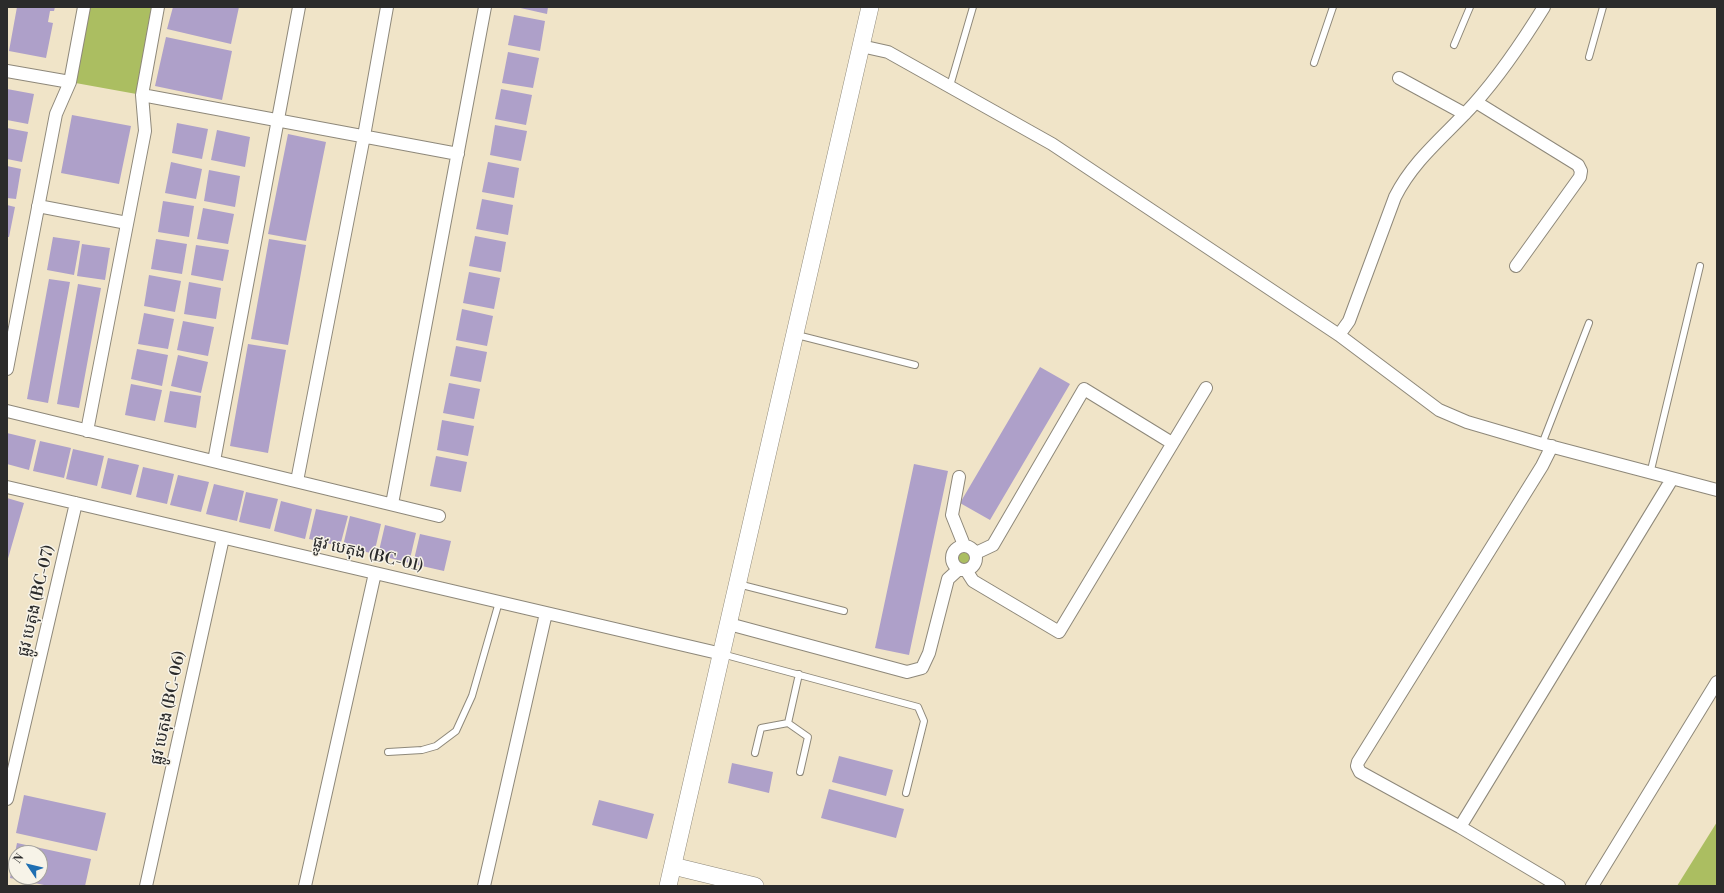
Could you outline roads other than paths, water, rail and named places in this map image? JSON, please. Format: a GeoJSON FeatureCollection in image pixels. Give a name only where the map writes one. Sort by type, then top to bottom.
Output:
{"type":"FeatureCollection","features":[{"type":"Feature","properties":{"kind":"main road"},"geometry":{"type":"LineString","coordinates":[[668,886],[870,7]]}},
{"type":"Feature","properties":{"kind":"main road"},"geometry":{"type":"LineString","coordinates":[[673,866],[755,886]]}},
{"type":"Feature","properties":{"kind":"street"},"geometry":{"type":"LineString","coordinates":[[7,369],[56,114],[70,82],[84,7]]}},
{"type":"Feature","properties":{"kind":"street"},"geometry":{"type":"LineString","coordinates":[[87,431],[145,131],[142,95],[158,7]]}},
{"type":"Feature","properties":{"kind":"street"},"geometry":{"type":"LineString","coordinates":[[214,461],[298,7]]}},
{"type":"Feature","properties":{"kind":"street"},"geometry":{"type":"LineString","coordinates":[[297,481],[364,136],[387,7]]}},
{"type":"Feature","properties":{"kind":"street"},"geometry":{"type":"LineString","coordinates":[[392,504],[485,7]]}},
{"type":"Feature","properties":{"kind":"street"},"geometry":{"type":"LineString","coordinates":[[1339,335],[1349,321],[1395,197],[1405,178],[1417,162],[1476,102],[1515,55],[1544,7]]}},
{"type":"Feature","properties":{"kind":"street"},"geometry":{"type":"LineString","coordinates":[[861,46],[888,52],[1052,144],[1339,335],[1439,410],[1467,422],[1650,474],[1716,487]]}},
{"type":"Feature","properties":{"kind":"street"},"geometry":{"type":"LineString","coordinates":[[7,71],[70,82]]}},
{"type":"Feature","properties":{"kind":"street"},"geometry":{"type":"LineString","coordinates":[[1399,78],[1465,114]]}},
{"type":"Feature","properties":{"kind":"street"},"geometry":{"type":"LineString","coordinates":[[142,95],[458,154]]}},
{"type":"Feature","properties":{"kind":"street"},"geometry":{"type":"LineString","coordinates":[[1476,102],[1578,165],[1581,171],[1580,176],[1516,266]]}},
{"type":"Feature","properties":{"kind":"street"},"geometry":{"type":"LineString","coordinates":[[38,206],[127,223]]}},
{"type":"Feature","properties":{"kind":"street"},"geometry":{"type":"LineString","coordinates":[[729,624],[907,672],[922,668],[929,653],[948,579],[962,569],[975,563],[976,553],[972,548],[964,545],[957,548],[952,554],[953,563],[962,569],[972,581],[1059,632],[1206,388]]}},
{"type":"Feature","properties":{"kind":"street"},"geometry":{"type":"LineString","coordinates":[[976,553],[993,545],[1084,389],[1172,443]]}},
{"type":"Feature","properties":{"kind":"street"},"geometry":{"type":"LineString","coordinates":[[7,411],[439,516]]}},
{"type":"Feature","properties":{"kind":"street"},"geometry":{"type":"LineString","coordinates":[[1547,445],[1542,466],[1358,762],[1357,766],[1360,772],[1460,827],[1559,886]]}},
{"type":"Feature","properties":{"kind":"street"},"geometry":{"type":"LineString","coordinates":[[958,476],[952,516],[964,545]]}},
{"type":"Feature","properties":{"kind":"street"},"geometry":{"type":"LineString","coordinates":[[1460,827],[1672,479]]}},
{"type":"Feature","properties":{"kind":"street","name":"ផ្លូវ បេតុង (BC-01)"},"geometry":{"type":"LineString","coordinates":[[7,487],[722,654]]}},
{"type":"Feature","properties":{"kind":"street","name":"ផ្លូវ បេតុង (BC-07)"},"geometry":{"type":"LineString","coordinates":[[7,799],[76,503]]}},
{"type":"Feature","properties":{"kind":"street","name":"ផ្លូវ បេតុង (BC-06)"},"geometry":{"type":"LineString","coordinates":[[146,886],[223,538]]}},
{"type":"Feature","properties":{"kind":"street"},"geometry":{"type":"LineString","coordinates":[[305,886],[375,573]]}},
{"type":"Feature","properties":{"kind":"street"},"geometry":{"type":"LineString","coordinates":[[484,886],[546,613]]}},
{"type":"Feature","properties":{"kind":"street"},"geometry":{"type":"LineString","coordinates":[[1592,886],[1717,682]]}},
{"type":"Feature","properties":{"kind":"lane"},"geometry":{"type":"LineString","coordinates":[[950,86],[973,7]]}},
{"type":"Feature","properties":{"kind":"lane"},"geometry":{"type":"LineString","coordinates":[[1314,63],[1333,7]]}},
{"type":"Feature","properties":{"kind":"lane"},"geometry":{"type":"LineString","coordinates":[[1454,45],[1470,7]]}},
{"type":"Feature","properties":{"kind":"lane"},"geometry":{"type":"LineString","coordinates":[[1589,57],[1603,7]]}},
{"type":"Feature","properties":{"kind":"lane"},"geometry":{"type":"LineString","coordinates":[[1650,474],[1700,266]]}},
{"type":"Feature","properties":{"kind":"lane"},"geometry":{"type":"LineString","coordinates":[[1547,445],[1589,322]]}},
{"type":"Feature","properties":{"kind":"lane"},"geometry":{"type":"LineString","coordinates":[[795,335],[915,365]]}},
{"type":"Feature","properties":{"kind":"lane"},"geometry":{"type":"LineString","coordinates":[[738,584],[844,612]]}},
{"type":"Feature","properties":{"kind":"lane"},"geometry":{"type":"LineString","coordinates":[[388,752],[422,750],[436,746],[456,731],[472,696],[499,602]]}},
{"type":"Feature","properties":{"kind":"lane"},"geometry":{"type":"LineString","coordinates":[[722,654],[918,707],[924,721],[906,792]]}},
{"type":"Feature","properties":{"kind":"lane"},"geometry":{"type":"LineString","coordinates":[[788,723],[799,674]]}},
{"type":"Feature","properties":{"kind":"lane"},"geometry":{"type":"LineString","coordinates":[[755,753],[761,728],[788,723],[808,737],[800,772]]}}]}
